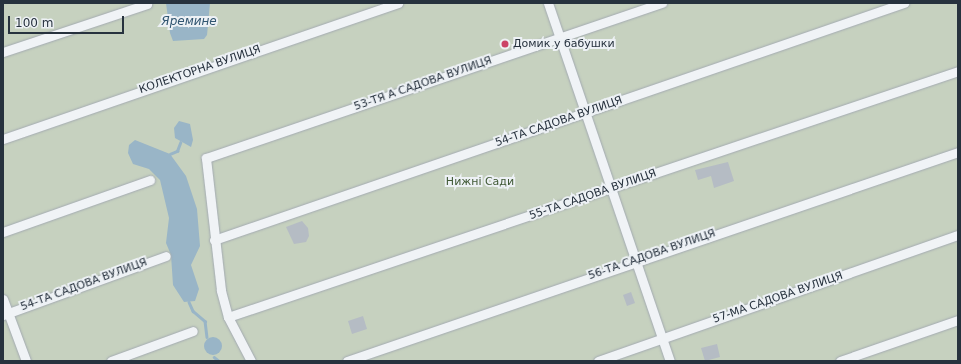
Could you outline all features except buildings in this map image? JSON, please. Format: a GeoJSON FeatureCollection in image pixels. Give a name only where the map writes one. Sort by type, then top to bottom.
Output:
{"type":"FeatureCollection","features":[{"type":"Feature","properties":{"kind":"street","name":"КОЛЕКТОРНА ВУЛИЦЯ"},"geometry":{"type":"LineString","coordinates":[[3,139],[398,3]]}},
{"type":"Feature","properties":{"kind":"street"},"geometry":{"type":"LineString","coordinates":[[548,3],[584,114],[670,361]]}},
{"type":"Feature","properties":{"kind":"street","name":"53-ТЯ А САДОВА ВУЛИЦЯ"},"geometry":{"type":"LineString","coordinates":[[214,240],[206,158],[662,3]]}},
{"type":"Feature","properties":{"kind":"street","name":"54-ТА САДОВА ВУЛИЦЯ"},"geometry":{"type":"LineString","coordinates":[[214,240],[904,3]]}},
{"type":"Feature","properties":{"kind":"street"},"geometry":{"type":"LineString","coordinates":[[3,52],[147,4]]}},
{"type":"Feature","properties":{"kind":"street","name":"55-ТА САДОВА ВУЛИЦЯ"},"geometry":{"type":"LineString","coordinates":[[228,317],[611,189],[958,70]]}},
{"type":"Feature","properties":{"kind":"street","name":"56-ТА САДОВА ВУЛИЦЯ"},"geometry":{"type":"LineString","coordinates":[[347,361],[636,260],[958,152]]}},
{"type":"Feature","properties":{"kind":"street"},"geometry":{"type":"LineString","coordinates":[[3,232],[150,180]]}},
{"type":"Feature","properties":{"kind":"street","name":"57-МА САДОВА ВУЛИЦЯ"},"geometry":{"type":"LineString","coordinates":[[598,361],[958,235]]}},
{"type":"Feature","properties":{"kind":"street"},"geometry":{"type":"LineString","coordinates":[[214,240],[221,290],[228,317],[251,361]]}},
{"type":"Feature","properties":{"kind":"street","name":"54-ТА САДОВА ВУЛИЦЯ"},"geometry":{"type":"LineString","coordinates":[[6,314],[166,256]]}},
{"type":"Feature","properties":{"kind":"street"},"geometry":{"type":"LineString","coordinates":[[3,299],[6,314],[26,361]]}},
{"type":"Feature","properties":{"kind":"street"},"geometry":{"type":"LineString","coordinates":[[840,361],[958,320]]}},
{"type":"Feature","properties":{"kind":"street"},"geometry":{"type":"LineString","coordinates":[[111,361],[193,331]]}},
{"type":"Feature","properties":{"kind":"green space","name":"Нижні Сади"},"geometry":{"type":"Polygon","coordinates":[[[3,3],[958,3],[958,361],[3,361],[3,3]]]}},
{"type":"Feature","properties":{"kind":"water","name":"Яремине"},"geometry":{"type":"Polygon","coordinates":[[[166,3],[210,3],[207,35],[204,39],[173,41],[170,33],[166,3]]]}},
{"type":"Feature","properties":{"kind":"water"},"geometry":{"type":"Polygon","coordinates":[[[179,121],[190,124],[193,140],[191,147],[175,138],[174,128],[179,121]]]}},
{"type":"Feature","properties":{"kind":"water"},"geometry":{"type":"Polygon","coordinates":[[[135,140],[170,154],[186,176],[197,209],[200,246],[191,265],[199,289],[195,301],[184,302],[173,285],[171,255],[166,243],[169,218],[160,180],[149,169],[133,164],[128,153],[129,145],[135,140]]]}},
{"type":"Feature","properties":{"kind":"water"},"geometry":{"type":"Polygon","coordinates":[[[209,337],[217,337],[222,342],[220,353],[217,355],[209,355],[204,350],[204,342],[209,337]]]}},
{"type":"Feature","properties":{"kind":"waterway"},"geometry":{"type":"LineString","coordinates":[[170,154],[177,151],[180,143]]}},
{"type":"Feature","properties":{"kind":"waterway"},"geometry":{"type":"LineString","coordinates":[[189,302],[193,311],[205,321],[207,337]]}},
{"type":"Feature","properties":{"kind":"waterway"},"geometry":{"type":"LineString","coordinates":[[214,357],[219,361]]}},
{"type":"Feature","properties":{"kind":"place","name":"Домик у бабушки"},"geometry":{"type":"Point","coordinates":[505,44]}}]}
